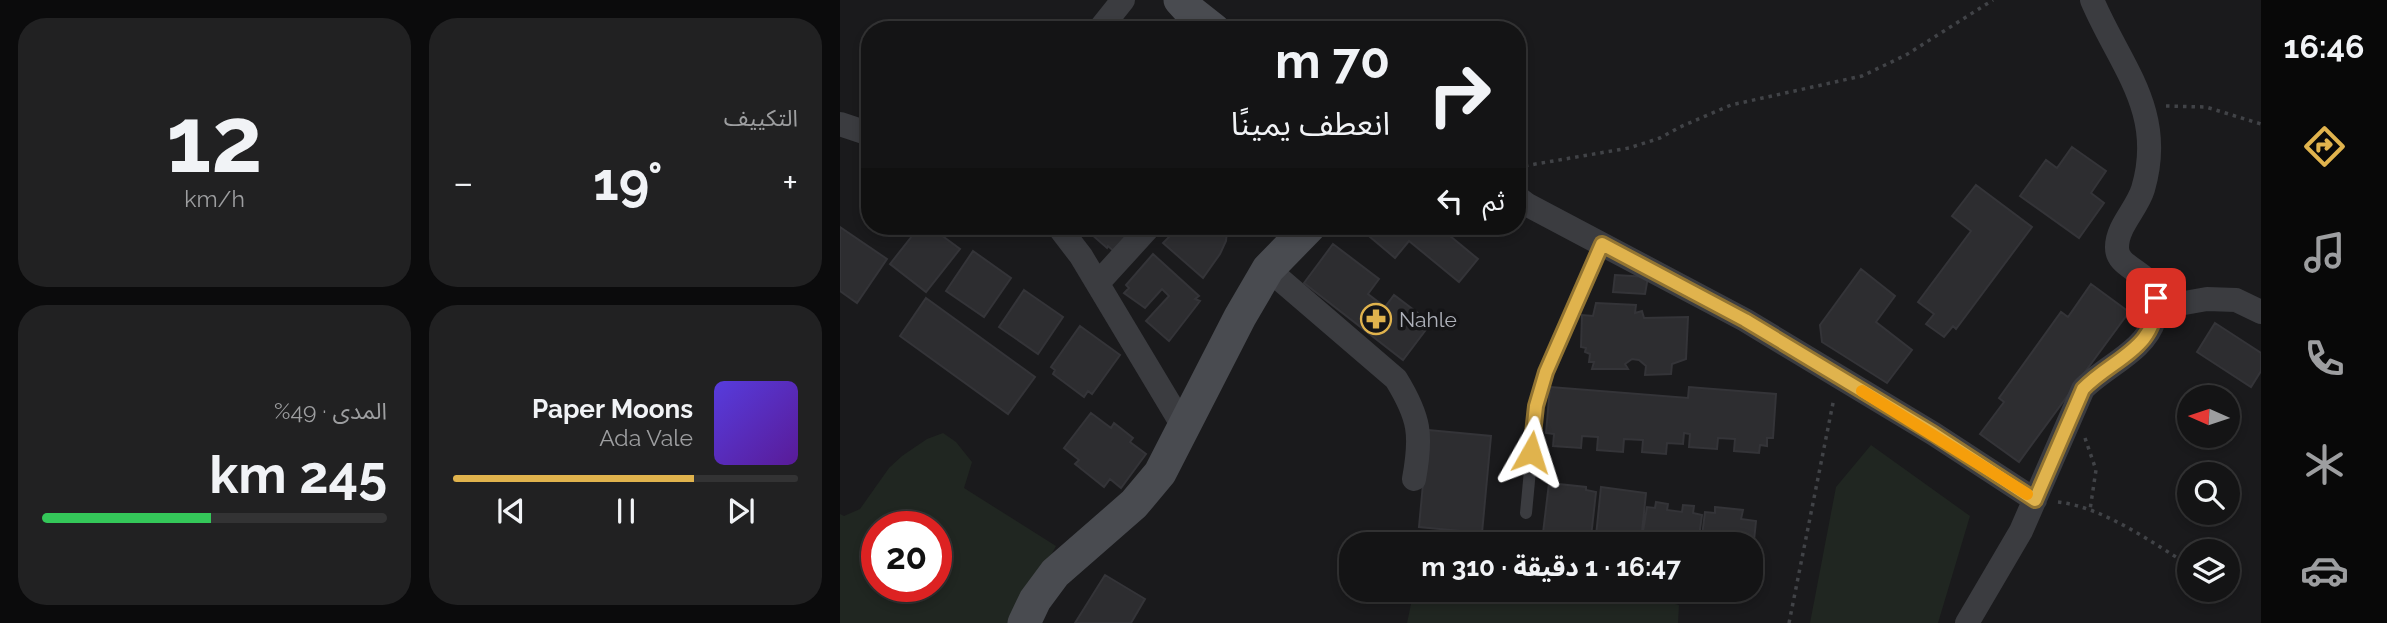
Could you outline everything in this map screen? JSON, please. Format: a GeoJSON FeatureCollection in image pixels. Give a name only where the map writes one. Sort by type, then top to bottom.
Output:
{"type":"FeatureCollection","features":[{"type":"Feature","properties":{"kind":"street"},"geometry":{"type":"LineString","coordinates":[[1106,21],[1122,0]]}},
{"type":"Feature","properties":{"kind":"street"},"geometry":{"type":"LineString","coordinates":[[1180,0],[1203,21]]}},
{"type":"Feature","properties":{"kind":"street"},"geometry":{"type":"LineString","coordinates":[[1966,623],[2008,555],[2083,389],[2095,376],[2139,345],[2148,335],[2156,308],[2153,286],[2120,258],[2117,251],[2122,229],[2142,190],[2150,134],[2133,79],[2092,0]]}},
{"type":"Feature","properties":{"kind":"street"},"geometry":{"type":"LineString","coordinates":[[840,124],[861,131]]}},
{"type":"Feature","properties":{"kind":"street"},"geometry":{"type":"LineString","coordinates":[[1526,202],[1745,320],[2035,500]]}},
{"type":"Feature","properties":{"kind":"street"},"geometry":{"type":"LineString","coordinates":[[1065,235],[1098,283],[1183,426]]}},
{"type":"Feature","properties":{"kind":"street"},"geometry":{"type":"LineString","coordinates":[[1098,283],[1142,235]]}},
{"type":"Feature","properties":{"kind":"street"},"geometry":{"type":"LineString","coordinates":[[1024,623],[1035,600],[1055,573],[1134,504],[1160,474],[1268,269],[1301,235]]}},
{"type":"Feature","properties":{"kind":"street"},"geometry":{"type":"LineString","coordinates":[[1268,269],[1396,379],[1410,402],[1418,426],[1419,454],[1414,480]]}},
{"type":"Feature","properties":{"kind":"street"},"geometry":{"type":"LineString","coordinates":[[2156,308],[2207,299],[2236,300],[2261,312]]}},
{"type":"Feature","properties":{"kind":"lane"},"geometry":{"type":"LineString","coordinates":[[1526,513],[1536,406],[1546,372],[1602,244]]}},
{"type":"Feature","properties":{"kind":"path"},"geometry":{"type":"LineString","coordinates":[[1526,166],[1629,148],[1660,138],[1731,105],[1862,76],[1906,55],[1993,0]]}},
{"type":"Feature","properties":{"kind":"path"},"geometry":{"type":"LineString","coordinates":[[2143,106],[2206,107],[2261,124]]}},
{"type":"Feature","properties":{"kind":"path"},"geometry":{"type":"LineString","coordinates":[[1789,623],[1838,376]]}},
{"type":"Feature","properties":{"kind":"path"},"geometry":{"type":"LineString","coordinates":[[2071,415],[2088,443],[2096,470],[2090,510]]}},
{"type":"Feature","properties":{"kind":"path"},"geometry":{"type":"LineString","coordinates":[[2035,500],[2073,504],[2090,510],[2177,558]]}},
{"type":"Feature","properties":{"kind":"shaded area"},"geometry":{"type":"Polygon","coordinates":[[[943,433],[956,442],[972,462],[964,488],[1056,546],[1015,623],[840,623],[840,514],[844,516],[860,509],[889,468],[927,439],[943,433]]]}},
{"type":"Feature","properties":{"kind":"shaded area"},"geometry":{"type":"Polygon","coordinates":[[[1871,445],[1970,516],[1938,623],[1810,623],[1836,487],[1871,445]]]}},
{"type":"Feature","properties":{"kind":"shaded area"},"geometry":{"type":"Polygon","coordinates":[[[1411,602],[1667,602],[1679,605],[1678,623],[1407,623],[1411,602]]]}},
{"type":"Feature","properties":{"kind":"building"},"geometry":{"type":"Polygon","coordinates":[[[2072,147],[2106,171],[2091,193],[2104,203],[2079,238],[2020,196],[2046,160],[2057,168],[2072,147]]]}},
{"type":"Feature","properties":{"kind":"building"},"geometry":{"type":"Polygon","coordinates":[[[1976,185],[2032,227],[1956,329],[1953,326],[1944,337],[1926,324],[1934,314],[1918,302],[1971,231],[1952,216],[1976,185]]]}},
{"type":"Feature","properties":{"kind":"building"},"geometry":{"type":"Polygon","coordinates":[[[840,227],[887,259],[857,303],[840,291],[840,227]]]}},
{"type":"Feature","properties":{"kind":"building"},"geometry":{"type":"Polygon","coordinates":[[[913,235],[941,235],[960,249],[926,292],[890,264],[913,235]]]}},
{"type":"Feature","properties":{"kind":"building"},"geometry":{"type":"Polygon","coordinates":[[[1092,235],[1132,235],[1116,253],[1108,246],[1107,248],[1092,235]]]}},
{"type":"Feature","properties":{"kind":"building"},"geometry":{"type":"Polygon","coordinates":[[[1171,235],[1227,235],[1220,254],[1203,278],[1163,243],[1171,235]]]}},
{"type":"Feature","properties":{"kind":"building"},"geometry":{"type":"Polygon","coordinates":[[[1368,235],[1449,235],[1478,259],[1459,282],[1409,241],[1395,258],[1368,235]]]}},
{"type":"Feature","properties":{"kind":"building"},"geometry":{"type":"Polygon","coordinates":[[[1333,244],[1379,279],[1368,294],[1385,307],[1394,295],[1431,323],[1403,360],[1304,283],[1333,244]]]}},
{"type":"Feature","properties":{"kind":"building"},"geometry":{"type":"Polygon","coordinates":[[[973,251],[1011,278],[984,317],[946,291],[973,251]]]}},
{"type":"Feature","properties":{"kind":"building"},"geometry":{"type":"Polygon","coordinates":[[[1153,254],[1199,296],[1195,299],[1200,301],[1169,341],[1146,321],[1169,296],[1162,289],[1145,308],[1124,293],[1129,288],[1126,285],[1153,254]]]}},
{"type":"Feature","properties":{"kind":"building"},"geometry":{"type":"Polygon","coordinates":[[[1861,269],[1895,296],[1876,322],[1912,350],[1887,383],[1822,342],[1820,325],[1861,269]]]}},
{"type":"Feature","properties":{"kind":"building"},"geometry":{"type":"Polygon","coordinates":[[[1615,275],[1648,277],[1645,294],[1613,292],[1615,275]]]}},
{"type":"Feature","properties":{"kind":"building"},"geometry":{"type":"Polygon","coordinates":[[[2091,284],[2129,312],[2019,462],[1980,434],[2004,402],[1999,398],[2061,312],[2068,317],[2091,284]]]}},
{"type":"Feature","properties":{"kind":"building"},"geometry":{"type":"Polygon","coordinates":[[[1024,290],[1063,317],[1038,354],[999,327],[1024,290]]]}},
{"type":"Feature","properties":{"kind":"building"},"geometry":{"type":"Polygon","coordinates":[[[926,298],[1035,377],[1008,414],[900,336],[926,298]]]}},
{"type":"Feature","properties":{"kind":"building"},"geometry":{"type":"Polygon","coordinates":[[[1596,303],[1636,305],[1635,313],[1642,311],[1644,318],[1688,317],[1686,359],[1672,364],[1671,374],[1645,375],[1646,366],[1639,360],[1632,359],[1625,364],[1628,369],[1592,369],[1594,362],[1589,362],[1590,354],[1585,352],[1586,348],[1581,347],[1582,315],[1593,316],[1596,303]]]}},
{"type":"Feature","properties":{"kind":"building"},"geometry":{"type":"Polygon","coordinates":[[[2215,323],[2261,353],[2261,371],[2251,387],[2197,352],[2215,323]]]}},
{"type":"Feature","properties":{"kind":"building"},"geometry":{"type":"Polygon","coordinates":[[[1080,326],[1120,355],[1092,394],[1088,391],[1084,397],[1053,374],[1055,370],[1051,367],[1080,326]]]}},
{"type":"Feature","properties":{"kind":"building"},"geometry":{"type":"Polygon","coordinates":[[[1550,387],[1688,398],[1689,387],[1776,394],[1773,438],[1767,438],[1767,446],[1760,445],[1759,453],[1734,451],[1735,439],[1718,438],[1717,449],[1689,447],[1690,434],[1684,433],[1683,444],[1667,443],[1666,454],[1642,452],[1643,440],[1624,439],[1623,452],[1597,450],[1598,437],[1582,436],[1581,448],[1553,446],[1554,434],[1546,433],[1550,387]]]}},
{"type":"Feature","properties":{"kind":"building"},"geometry":{"type":"Polygon","coordinates":[[[1091,413],[1111,428],[1114,423],[1133,438],[1130,442],[1146,454],[1121,488],[1110,479],[1104,487],[1075,464],[1079,460],[1064,448],[1091,413]]]}},
{"type":"Feature","properties":{"kind":"building"},"geometry":{"type":"Polygon","coordinates":[[[1428,430],[1491,436],[1482,532],[1419,527],[1428,430]]]}},
{"type":"Feature","properties":{"kind":"building"},"geometry":{"type":"Polygon","coordinates":[[[1549,483],[1586,487],[1586,490],[1596,492],[1592,532],[1543,532],[1549,483]]]}},
{"type":"Feature","properties":{"kind":"building"},"geometry":{"type":"Polygon","coordinates":[[[1601,487],[1646,493],[1642,532],[1596,532],[1601,487]]]}},
{"type":"Feature","properties":{"kind":"building"},"geometry":{"type":"Polygon","coordinates":[[[1656,502],[1668,504],[1667,510],[1682,512],[1683,505],[1694,506],[1693,513],[1702,515],[1700,532],[1643,532],[1647,507],[1655,508],[1656,502]]]}},
{"type":"Feature","properties":{"kind":"building"},"geometry":{"type":"Polygon","coordinates":[[[1715,507],[1743,510],[1741,519],[1756,521],[1755,532],[1702,532],[1705,512],[1715,513],[1715,507]]]}},
{"type":"Feature","properties":{"kind":"building"},"geometry":{"type":"Polygon","coordinates":[[[1105,575],[1145,599],[1131,623],[1075,623],[1105,575]]]}},
{"type":"Feature","properties":{"kind":"slow traffic"},"geometry":{"type":"LineString","coordinates":[[1862,391],[2027,494]]}},
{"type":"Feature","properties":{"kind":"place","name":"Nahle"},"geometry":{"type":"Point","coordinates":[1376,319]}},
{"type":"Feature","properties":{"kind":"route"},"geometry":{"type":"LineString","coordinates":[[1531,452],[1536,406],[1546,372],[1602,244],[1745,320],[1934,434],[2035,500],[2083,389],[2095,376],[2139,345],[2148,335],[2154,321],[2156,298]]}}]}
